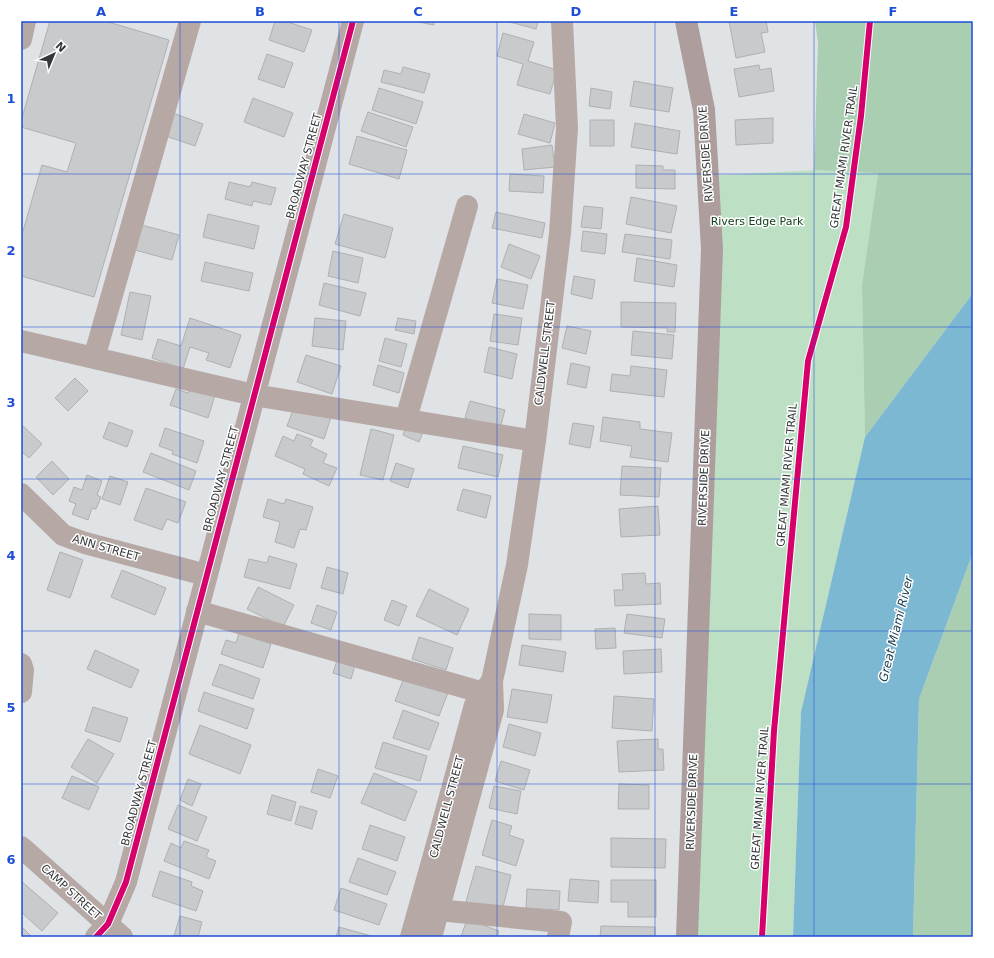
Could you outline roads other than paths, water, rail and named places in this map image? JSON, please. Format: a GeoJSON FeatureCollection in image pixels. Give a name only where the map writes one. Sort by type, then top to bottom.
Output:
{"type":"FeatureCollection","features":[{"type":"Feature","properties":{"kind":"main road","name":"RIVERSIDE DRIVE"},"geometry":{"type":"LineString","coordinates":[[686,21],[704,110],[712,249],[687,937]]}},
{"type":"Feature","properties":{"kind":"street"},"geometry":{"type":"LineString","coordinates":[[21,39],[25,21]]}},
{"type":"Feature","properties":{"kind":"street"},"geometry":{"type":"LineString","coordinates":[[94,358],[190,21]]}},
{"type":"Feature","properties":{"kind":"street","name":"BROADWAY STREET"},"geometry":{"type":"LineString","coordinates":[[109,933],[126,882],[353,21]]}},
{"type":"Feature","properties":{"kind":"street","name":"CALDWELL STREET"},"geometry":{"type":"LineString","coordinates":[[411,937],[429,908],[448,840],[494,710],[488,687],[517,565],[535,441],[560,232],[567,128],[562,21]]}},
{"type":"Feature","properties":{"kind":"street"},"geometry":{"type":"LineString","coordinates":[[406,419],[467,206]]}},
{"type":"Feature","properties":{"kind":"street"},"geometry":{"type":"LineString","coordinates":[[21,341],[254,394],[535,441]]}},
{"type":"Feature","properties":{"kind":"street","name":"ANN STREET"},"geometry":{"type":"LineString","coordinates":[[21,494],[63,535],[85,543],[206,575]]}},
{"type":"Feature","properties":{"kind":"street"},"geometry":{"type":"LineString","coordinates":[[197,611],[488,687]]}},
{"type":"Feature","properties":{"kind":"street"},"geometry":{"type":"LineString","coordinates":[[21,664],[23,670],[21,692]]}},
{"type":"Feature","properties":{"kind":"street","name":"CAMP STREET"},"geometry":{"type":"LineString","coordinates":[[21,847],[109,933]]}},
{"type":"Feature","properties":{"kind":"street"},"geometry":{"type":"LineString","coordinates":[[429,908],[561,922],[558,937]]}},
{"type":"Feature","properties":{"kind":"street","name":"CALDWELL STREET"},"geometry":{"type":"LineString","coordinates":[[429,908],[431,937]]}},
{"type":"Feature","properties":{"kind":"water","name":"Great Miami River"},"geometry":{"type":"Polygon","coordinates":[[[973,293],[973,552],[919,699],[913,937],[793,937],[801,712],[865,437],[973,293]]]}},
{"type":"Feature","properties":{"kind":"park label","name":"Rivers Edge Park"},"geometry":{"type":"Point","coordinates":[757,221]}}]}
